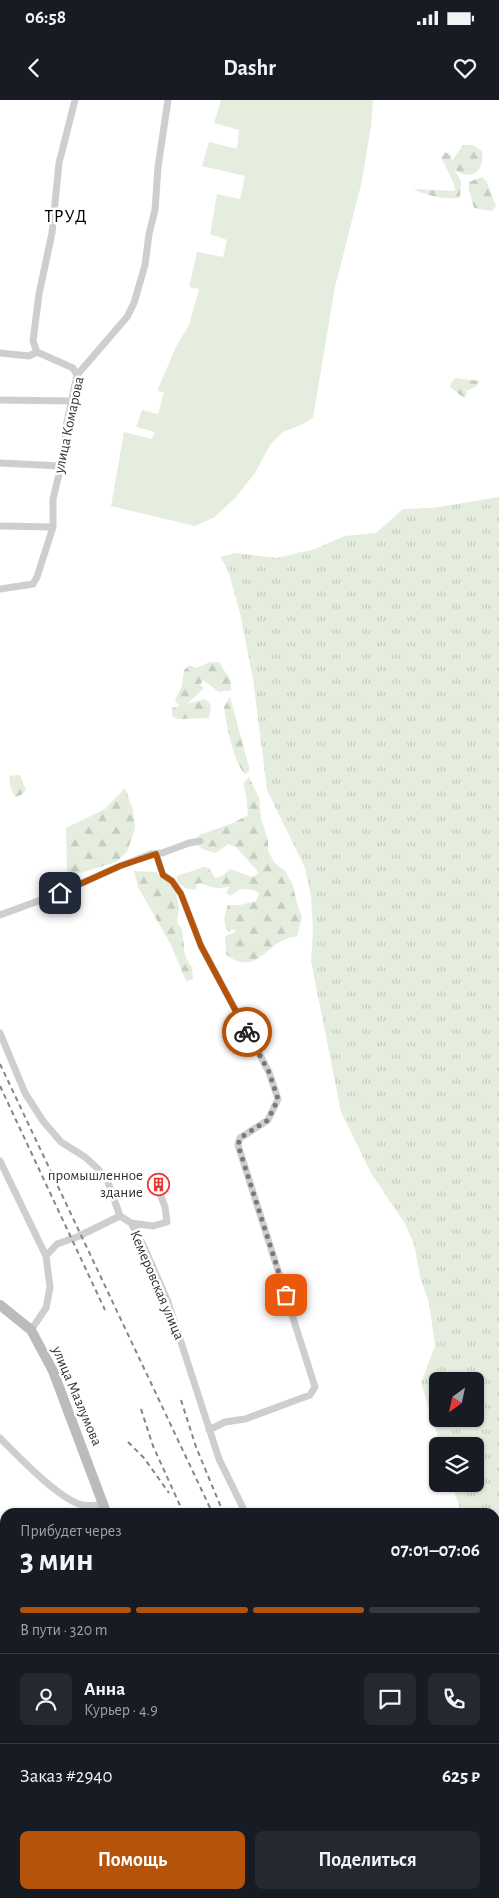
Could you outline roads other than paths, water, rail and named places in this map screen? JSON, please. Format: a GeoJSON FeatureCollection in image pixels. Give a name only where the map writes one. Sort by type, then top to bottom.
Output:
{"type":"FeatureCollection","features":[{"type":"Feature","properties":{"kind":"street"},"geometry":{"type":"LineString","coordinates":[[75,100],[59,163],[52,234],[39,294],[33,341],[37,352],[73,368],[77,375]]}},
{"type":"Feature","properties":{"kind":"street","name":"улица Комарова"},"geometry":{"type":"LineString","coordinates":[[0,589],[33,584],[40,571],[53,526],[53,499],[61,466],[65,458],[66,427],[73,402],[77,375],[120,327],[134,303],[145,265],[149,234],[155,210],[158,167],[168,100]]}},
{"type":"Feature","properties":{"kind":"street"},"geometry":{"type":"LineString","coordinates":[[0,353],[29,356],[37,352]]}},
{"type":"Feature","properties":{"kind":"street"},"geometry":{"type":"LineString","coordinates":[[0,400],[73,402]]}},
{"type":"Feature","properties":{"kind":"street"},"geometry":{"type":"LineString","coordinates":[[0,463],[61,466]]}},
{"type":"Feature","properties":{"kind":"street"},"geometry":{"type":"LineString","coordinates":[[0,526],[53,526]]}},
{"type":"Feature","properties":{"kind":"street"},"geometry":{"type":"LineString","coordinates":[[0,915],[60,893],[120,866],[200,841]]}},
{"type":"Feature","properties":{"kind":"street"},"geometry":{"type":"LineString","coordinates":[[156,854],[163,875],[172,881],[181,894],[201,946],[269,1072],[278,1099],[268,1120],[240,1138],[238,1145],[315,1387],[310,1394],[245,1419],[225,1422],[209,1430]]}},
{"type":"Feature","properties":{"kind":"street","name":"Кемеровская улица"},"geometry":{"type":"LineString","coordinates":[[0,1033],[25,1093],[43,1121],[61,1142],[85,1156],[97,1168],[108,1182],[120,1216],[131,1223],[144,1247],[168,1302],[220,1459],[243,1508]]}},
{"type":"Feature","properties":{"kind":"street"},"geometry":{"type":"LineString","coordinates":[[0,1161],[46,1256],[50,1287],[46,1308],[30,1330]]}},
{"type":"Feature","properties":{"kind":"street"},"geometry":{"type":"LineString","coordinates":[[131,1223],[153,1226],[167,1222],[165,1207],[159,1191]]}},
{"type":"Feature","properties":{"kind":"street"},"geometry":{"type":"LineString","coordinates":[[46,1256],[57,1244],[77,1237],[120,1216]]}},
{"type":"Feature","properties":{"kind":"street","name":"улица Мазлумова"},"geometry":{"type":"LineString","coordinates":[[0,1305],[30,1330],[54,1371],[104,1508]]}},
{"type":"Feature","properties":{"kind":"street"},"geometry":{"type":"LineString","coordinates":[[0,1438],[37,1473],[71,1499],[79,1504],[104,1508]]}},
{"type":"Feature","properties":{"kind":"railway"},"geometry":{"type":"LineString","coordinates":[[0,1064],[210,1508]]}},
{"type":"Feature","properties":{"kind":"railway"},"geometry":{"type":"LineString","coordinates":[[0,1086],[105,1310]]}},
{"type":"Feature","properties":{"kind":"railway"},"geometry":{"type":"LineString","coordinates":[[181,1400],[196,1447],[221,1508]]}},
{"type":"Feature","properties":{"kind":"railway"},"geometry":{"type":"LineString","coordinates":[[141,1409],[153,1446],[181,1508]]}},
{"type":"Feature","properties":{"kind":"railway"},"geometry":{"type":"LineString","coordinates":[[128,1442],[144,1458],[169,1493]]}},
{"type":"Feature","properties":{"kind":"place","name":"промышленное здание"},"geometry":{"type":"Point","coordinates":[159,1184]}},
{"type":"Feature","properties":{"kind":"district","name":"ТРУД"},"geometry":{"type":"Point","coordinates":[66,217]}}]}
